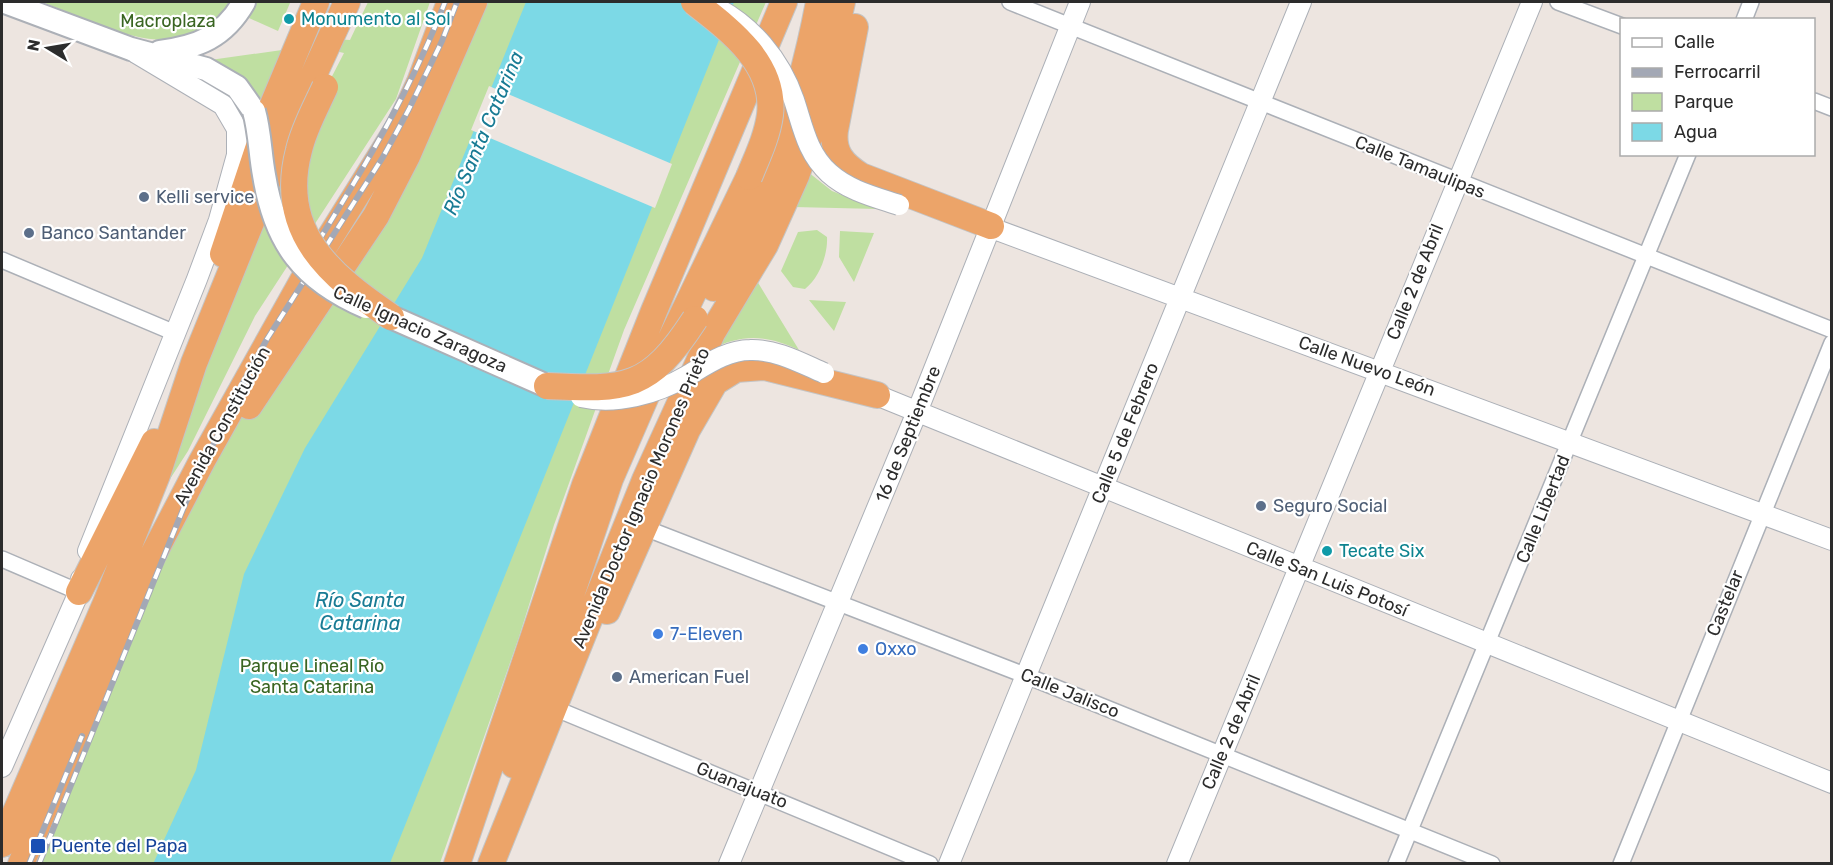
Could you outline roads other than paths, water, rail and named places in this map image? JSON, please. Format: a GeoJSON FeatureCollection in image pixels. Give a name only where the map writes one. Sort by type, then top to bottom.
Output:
{"type":"FeatureCollection","features":[{"type":"Feature","properties":{"kind":"highway"},"geometry":{"type":"LineString","coordinates":[[79,592],[194,363],[231,226],[247,177],[272,108],[316,2]]}},
{"type":"Feature","properties":{"kind":"highway","name":"Avenida Constitución"},"geometry":{"type":"LineString","coordinates":[[2,844],[110,592],[157,475],[194,363],[288,131],[347,2]]}},
{"type":"Feature","properties":{"kind":"highway"},"geometry":{"type":"LineString","coordinates":[[365,2],[306,128],[296,162],[295,180],[299,217],[308,242],[324,265],[350,288],[391,317]]}},
{"type":"Feature","properties":{"kind":"highway","name":"Avenida Constitución"},"geometry":{"type":"LineString","coordinates":[[21,864],[143,574],[202,461],[302,282],[400,125],[420,82],[450,2]]}},
{"type":"Feature","properties":{"kind":"highway"},"geometry":{"type":"LineString","coordinates":[[143,574],[249,406],[376,216],[407,156],[474,2]]}},
{"type":"Feature","properties":{"kind":"highway"},"geometry":{"type":"LineString","coordinates":[[484,864],[508,781],[610,479],[669,343],[750,177],[770,116],[767,84],[750,52],[720,22],[694,2]]}},
{"type":"Feature","properties":{"kind":"highway"},"geometry":{"type":"LineString","coordinates":[[457,864],[585,485],[654,311],[784,2]]}},
{"type":"Feature","properties":{"kind":"highway"},"geometry":{"type":"LineString","coordinates":[[547,386],[597,388],[630,382],[662,364],[675,351],[733,253],[781,146],[802,79],[819,2]]}},
{"type":"Feature","properties":{"kind":"highway","name":"Avenida Doctor Ignacio Morones Prieto"},"geometry":{"type":"LineString","coordinates":[[491,864],[626,523],[698,361],[712,333],[765,245],[796,176],[817,115],[842,2]]}},
{"type":"Feature","properties":{"kind":"highway"},"geometry":{"type":"LineString","coordinates":[[860,2],[833,142],[838,155],[844,163],[861,176],[992,226]]}},
{"type":"Feature","properties":{"kind":"highway"},"geometry":{"type":"LineString","coordinates":[[573,657],[609,608],[697,412],[708,391],[726,374],[746,367],[765,367],[877,395]]}},
{"type":"Feature","properties":{"kind":"main road","name":"Calle Ignacio Zaragoza"},"geometry":{"type":"LineString","coordinates":[[5,2],[140,52],[195,65],[226,79],[245,96],[254,111],[267,196],[289,248],[319,282],[333,291],[547,386]]}},
{"type":"Feature","properties":{"kind":"main road"},"geometry":{"type":"LineString","coordinates":[[140,52],[188,48],[209,40],[230,24],[244,2]]}},
{"type":"Feature","properties":{"kind":"street","name":"Calle Nuevo León"},"geometry":{"type":"LineString","coordinates":[[704,2],[740,22],[768,50],[787,84],[808,144],[830,173],[865,194],[899,205],[992,226],[1832,540]]}},
{"type":"Feature","properties":{"kind":"street","name":"Calle Tamaulipas"},"geometry":{"type":"LineString","coordinates":[[1010,2],[1260,104],[1832,330]]}},
{"type":"Feature","properties":{"kind":"street","name":"16 de Septiembre"},"geometry":{"type":"LineString","coordinates":[[729,864],[917,412],[1080,2]]}},
{"type":"Feature","properties":{"kind":"street","name":"Calle 5 de Febrero"},"geometry":{"type":"LineString","coordinates":[[950,864],[1301,2]]}},
{"type":"Feature","properties":{"kind":"street","name":"Calle 2 de Abril"},"geometry":{"type":"LineString","coordinates":[[1177,864],[1300,569],[1379,370],[1533,2]]}},
{"type":"Feature","properties":{"kind":"street"},"geometry":{"type":"LineString","coordinates":[[1558,2],[1620,25]]}},
{"type":"Feature","properties":{"kind":"street"},"geometry":{"type":"LineString","coordinates":[[1745,18],[1751,2]]}},
{"type":"Feature","properties":{"kind":"street"},"geometry":{"type":"LineString","coordinates":[[2,767],[79,592],[88,549],[219,220],[235,169],[237,129],[227,111],[213,97],[162,71],[140,52]]}},
{"type":"Feature","properties":{"kind":"street"},"geometry":{"type":"LineString","coordinates":[[1815,101],[1832,108]]}},
{"type":"Feature","properties":{"kind":"street","name":"Calle Libertad"},"geometry":{"type":"LineString","coordinates":[[1396,864],[1687,156]]}},
{"type":"Feature","properties":{"kind":"street"},"geometry":{"type":"LineString","coordinates":[[2,260],[175,333]]}},
{"type":"Feature","properties":{"kind":"street","name":"Castelar"},"geometry":{"type":"LineString","coordinates":[[1621,864],[1832,343]]}},
{"type":"Feature","properties":{"kind":"street","name":"Calle Ignacio Zaragoza"},"geometry":{"type":"LineString","coordinates":[[547,386],[586,398],[631,397],[672,384],[728,355],[750,350],[777,354],[824,373]]}},
{"type":"Feature","properties":{"kind":"street","name":"Calle San Luis Potosí"},"geometry":{"type":"LineString","coordinates":[[824,373],[1300,569],[1832,783]]}},
{"type":"Feature","properties":{"kind":"street","name":"Calle Jalisco"},"geometry":{"type":"LineString","coordinates":[[645,528],[1027,676],[1492,864]]}},
{"type":"Feature","properties":{"kind":"street"},"geometry":{"type":"LineString","coordinates":[[2,559],[79,592]]}},
{"type":"Feature","properties":{"kind":"street","name":"Guanajuato"},"geometry":{"type":"LineString","coordinates":[[554,708],[930,864]]}},
{"type":"Feature","properties":{"kind":"water","name":"Río Santa Catarina"},"geometry":{"type":"Polygon","coordinates":[[[526,2],[734,2],[390,863],[153,864],[196,770],[244,574],[305,448],[422,258],[526,2]]]}},
{"type":"Feature","properties":{"kind":"railway"},"geometry":{"type":"LineString","coordinates":[[318,242],[371,154],[403,95],[445,2]]}},
{"type":"Feature","properties":{"kind":"railway"},"geometry":{"type":"LineString","coordinates":[[39,864],[186,502],[238,392],[267,339],[383,157],[442,41],[457,2]]}},
{"type":"Feature","properties":{"kind":"railway"},"geometry":{"type":"LineString","coordinates":[[29,864],[82,736]]}},
{"type":"Feature","properties":{"kind":"place","name":"Monumento al Sol"},"geometry":{"type":"Point","coordinates":[289,19]}},
{"type":"Feature","properties":{"kind":"place","name":"Kelli service"},"geometry":{"type":"Point","coordinates":[144,197]}},
{"type":"Feature","properties":{"kind":"place","name":"Banco Santander"},"geometry":{"type":"Point","coordinates":[29,233]}},
{"type":"Feature","properties":{"kind":"place","name":"Seguro Social"},"geometry":{"type":"Point","coordinates":[1261,506]}},
{"type":"Feature","properties":{"kind":"place","name":"Tecate Six"},"geometry":{"type":"Point","coordinates":[1327,551]}},
{"type":"Feature","properties":{"kind":"place","name":"7-Eleven"},"geometry":{"type":"Point","coordinates":[658,634]}},
{"type":"Feature","properties":{"kind":"place","name":"Oxxo"},"geometry":{"type":"Point","coordinates":[863,649]}},
{"type":"Feature","properties":{"kind":"place","name":"American Fuel"},"geometry":{"type":"Point","coordinates":[617,677]}},
{"type":"Feature","properties":{"kind":"place","name":"Puente del Papa"},"geometry":{"type":"Point","coordinates":[38,846]}},
{"type":"Feature","properties":{"kind":"park label","name":"Macroplaza"},"geometry":{"type":"Point","coordinates":[168,21]}},
{"type":"Feature","properties":{"kind":"park label","name":"Parque Lineal Río Santa Catarina"},"geometry":{"type":"Point","coordinates":[312,676]}}]}
